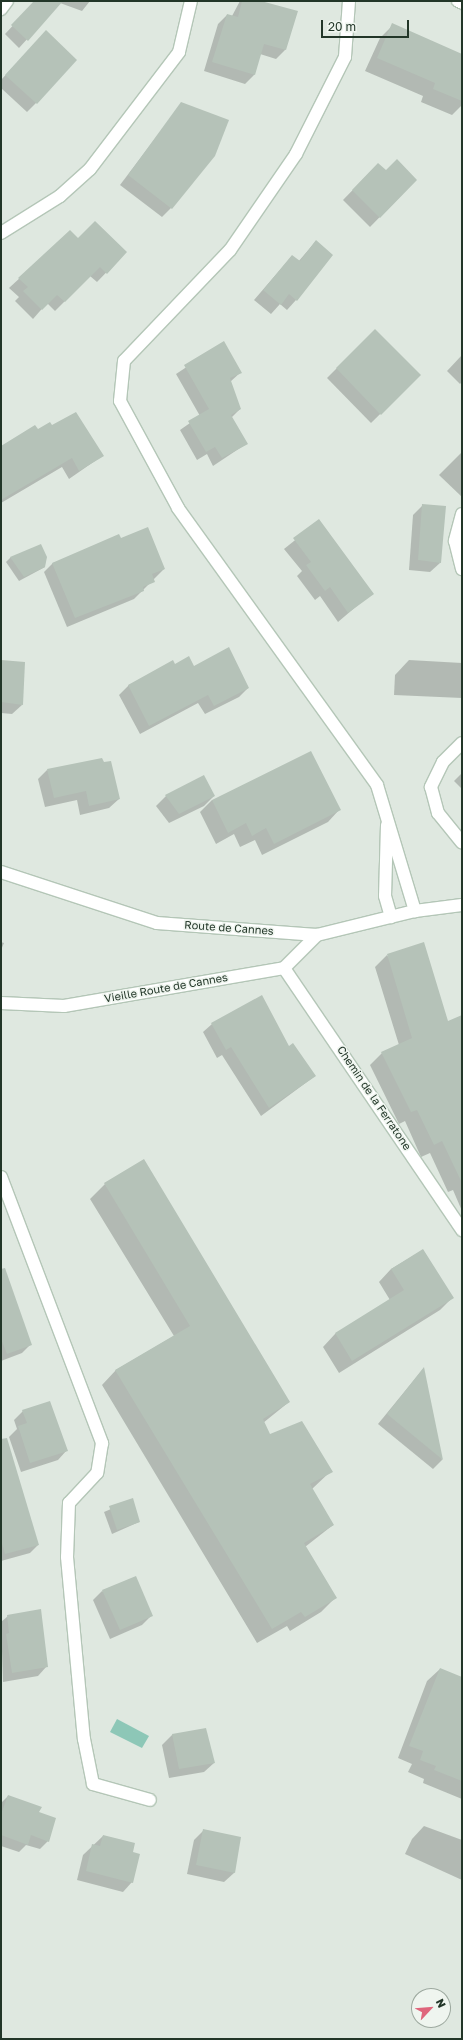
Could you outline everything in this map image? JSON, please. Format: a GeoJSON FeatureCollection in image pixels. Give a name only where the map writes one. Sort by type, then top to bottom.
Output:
{"type":"FeatureCollection","features":[{"type":"Feature","properties":{"kind":"street"},"geometry":{"type":"LineString","coordinates":[[1,9],[7,1]]}},
{"type":"Feature","properties":{"kind":"street"},"geometry":{"type":"LineString","coordinates":[[1,233],[60,196],[90,169],[179,52],[191,1]]}},
{"type":"Feature","properties":{"kind":"street"},"geometry":{"type":"LineString","coordinates":[[350,1],[345,57],[296,154],[230,250],[124,361],[120,401],[178,508],[377,784],[415,911]]}},
{"type":"Feature","properties":{"kind":"street"},"geometry":{"type":"LineString","coordinates":[[458,1],[462,3]]}},
{"type":"Feature","properties":{"kind":"street"},"geometry":{"type":"LineString","coordinates":[[462,514],[455,541],[462,569]]}},
{"type":"Feature","properties":{"kind":"street"},"geometry":{"type":"LineString","coordinates":[[462,743],[443,762],[432,788],[438,813],[462,843]]}},
{"type":"Feature","properties":{"kind":"street"},"geometry":{"type":"LineString","coordinates":[[387,816],[384,896],[391,917]]}},
{"type":"Feature","properties":{"kind":"street","name":"Route de Cannes"},"geometry":{"type":"LineString","coordinates":[[1,872],[157,923],[317,935],[415,911],[462,905]]}},
{"type":"Feature","properties":{"kind":"street"},"geometry":{"type":"LineString","coordinates":[[284,968],[317,935]]}},
{"type":"Feature","properties":{"kind":"street","name":"Vieille Route de Cannes"},"geometry":{"type":"LineString","coordinates":[[1,1003],[64,1006],[284,968]]}},
{"type":"Feature","properties":{"kind":"street","name":"Chemin de la Ferratone"},"geometry":{"type":"LineString","coordinates":[[284,968],[462,1230]]}},
{"type":"Feature","properties":{"kind":"street"},"geometry":{"type":"LineString","coordinates":[[1,1177],[102,1443],[97,1473],[69,1503],[67,1557],[84,1739],[93,1784],[150,1800]]}},
{"type":"Feature","properties":{"kind":"shaded area"},"geometry":{"type":"Polygon","coordinates":[[[117,1719],[149,1736],[142,1748],[110,1732],[117,1719]]]}},
{"type":"Feature","properties":{"kind":"building"},"geometry":{"type":"Polygon","coordinates":[[[34,1],[63,1],[28,41],[11,25],[34,1]]]}},
{"type":"Feature","properties":{"kind":"building"},"geometry":{"type":"Polygon","coordinates":[[[242,1],[261,1],[298,11],[286,50],[264,44],[255,75],[212,62],[227,14],[238,17],[242,1]]]}},
{"type":"Feature","properties":{"kind":"building"},"geometry":{"type":"Polygon","coordinates":[[[392,23],[462,54],[462,101],[433,89],[435,83],[377,58],[392,23]]]}},
{"type":"Feature","properties":{"kind":"building"},"geometry":{"type":"Polygon","coordinates":[[[46,30],[77,60],[37,104],[5,75],[46,30]]]}},
{"type":"Feature","properties":{"kind":"building"},"geometry":{"type":"Polygon","coordinates":[[[181,102],[229,120],[215,156],[172,209],[128,175],[181,102]]]}},
{"type":"Feature","properties":{"kind":"building"},"geometry":{"type":"Polygon","coordinates":[[[397,159],[417,180],[380,218],[352,190],[378,163],[386,170],[397,159]]]}},
{"type":"Feature","properties":{"kind":"building"},"geometry":{"type":"Polygon","coordinates":[[[95,221],[127,252],[107,274],[100,267],[65,302],[57,295],[42,310],[23,291],[28,287],[18,278],[70,230],[78,238],[95,221]]]}},
{"type":"Feature","properties":{"kind":"building"},"geometry":{"type":"Polygon","coordinates":[[[316,240],[333,255],[297,301],[289,294],[281,305],[263,290],[292,255],[300,261],[316,240]]]}},
{"type":"Feature","properties":{"kind":"building"},"geometry":{"type":"Polygon","coordinates":[[[375,329],[421,375],[381,415],[336,368],[375,329]]]}},
{"type":"Feature","properties":{"kind":"building"},"geometry":{"type":"Polygon","coordinates":[[[224,341],[242,373],[230,378],[241,409],[231,415],[248,444],[222,458],[215,447],[206,452],[188,421],[209,409],[184,365],[224,341]]]}},
{"type":"Feature","properties":{"kind":"building"},"geometry":{"type":"Polygon","coordinates":[[[76,412],[104,456],[79,471],[72,458],[1,500],[1,446],[35,425],[38,429],[50,422],[52,425],[76,412]]]}},
{"type":"Feature","properties":{"kind":"building"},"geometry":{"type":"Polygon","coordinates":[[[422,504],[446,506],[441,563],[418,560],[422,504]]]}},
{"type":"Feature","properties":{"kind":"building"},"geometry":{"type":"Polygon","coordinates":[[[319,519],[374,594],[348,613],[330,587],[325,591],[306,565],[311,562],[293,538],[319,519]]]}},
{"type":"Feature","properties":{"kind":"building"},"geometry":{"type":"Polygon","coordinates":[[[148,527],[165,569],[152,574],[155,582],[143,587],[144,591],[75,618],[52,563],[119,534],[121,538],[148,527]]]}},
{"type":"Feature","properties":{"kind":"building"},"geometry":{"type":"Polygon","coordinates":[[[41,544],[47,557],[45,567],[24,577],[10,557],[41,544]]]}},
{"type":"Feature","properties":{"kind":"building"},"geometry":{"type":"Polygon","coordinates":[[[229,647],[249,688],[214,706],[208,695],[149,726],[128,685],[173,660],[175,664],[189,656],[194,666],[229,647]]]}},
{"type":"Feature","properties":{"kind":"building"},"geometry":{"type":"Polygon","coordinates":[[[1,660],[25,662],[23,705],[1,702],[1,660]]]}},
{"type":"Feature","properties":{"kind":"building"},"geometry":{"type":"Polygon","coordinates":[[[311,751],[341,810],[274,844],[266,828],[252,836],[246,823],[228,833],[212,800],[311,751]]]}},
{"type":"Feature","properties":{"kind":"building"},"geometry":{"type":"Polygon","coordinates":[[[102,758],[104,762],[111,761],[120,799],[89,806],[86,791],[54,798],[47,769],[102,758]]]}},
{"type":"Feature","properties":{"kind":"building"},"geometry":{"type":"Polygon","coordinates":[[[204,775],[215,796],[179,814],[165,795],[204,775]]]}},
{"type":"Feature","properties":{"kind":"building"},"geometry":{"type":"Polygon","coordinates":[[[424,942],[448,1021],[462,1015],[462,1183],[442,1141],[434,1145],[417,1110],[411,1112],[381,1052],[412,1038],[387,954],[424,942]]]}},
{"type":"Feature","properties":{"kind":"building"},"geometry":{"type":"Polygon","coordinates":[[[262,995],[289,1046],[293,1043],[316,1076],[269,1108],[231,1047],[226,1050],[211,1023],[262,995]]]}},
{"type":"Feature","properties":{"kind":"building"},"geometry":{"type":"Polygon","coordinates":[[[144,1159],[290,1402],[263,1419],[270,1434],[302,1421],[333,1472],[310,1484],[334,1525],[304,1543],[337,1598],[305,1617],[301,1612],[272,1629],[115,1370],[190,1326],[104,1183],[144,1159]]]}},
{"type":"Feature","properties":{"kind":"building"},"geometry":{"type":"Polygon","coordinates":[[[423,1249],[454,1298],[352,1361],[335,1333],[404,1290],[391,1269],[423,1249]]]}},
{"type":"Feature","properties":{"kind":"building"},"geometry":{"type":"Polygon","coordinates":[[[5,1268],[32,1345],[7,1354],[1,1339],[1,1269],[5,1268]]]}},
{"type":"Feature","properties":{"kind":"building"},"geometry":{"type":"Polygon","coordinates":[[[424,1367],[443,1460],[387,1414],[424,1367]]]}},
{"type":"Feature","properties":{"kind":"building"},"geometry":{"type":"Polygon","coordinates":[[[50,1401],[68,1451],[30,1463],[18,1426],[27,1423],[22,1410],[50,1401]]]}},
{"type":"Feature","properties":{"kind":"building"},"geometry":{"type":"Polygon","coordinates":[[[7,1438],[39,1545],[5,1554],[1,1540],[1,1439],[7,1438]]]}},
{"type":"Feature","properties":{"kind":"building"},"geometry":{"type":"Polygon","coordinates":[[[133,1498],[140,1522],[117,1530],[109,1506],[133,1498]]]}},
{"type":"Feature","properties":{"kind":"building"},"geometry":{"type":"Polygon","coordinates":[[[136,1576],[153,1616],[120,1630],[102,1590],[136,1576]]]}},
{"type":"Feature","properties":{"kind":"building"},"geometry":{"type":"Polygon","coordinates":[[[41,1609],[48,1667],[12,1673],[6,1634],[9,1633],[7,1615],[41,1609]]]}},
{"type":"Feature","properties":{"kind":"building"},"geometry":{"type":"Polygon","coordinates":[[[440,1668],[462,1677],[462,1781],[434,1770],[436,1766],[420,1760],[423,1751],[409,1746],[440,1668]]]}},
{"type":"Feature","properties":{"kind":"building"},"geometry":{"type":"Polygon","coordinates":[[[206,1728],[215,1763],[179,1769],[172,1734],[206,1728]]]}},
{"type":"Feature","properties":{"kind":"building"},"geometry":{"type":"Polygon","coordinates":[[[8,1795],[42,1807],[39,1812],[56,1818],[49,1842],[31,1835],[28,1845],[1,1835],[1,1814],[8,1795]]]}},
{"type":"Feature","properties":{"kind":"building"},"geometry":{"type":"Polygon","coordinates":[[[203,1829],[241,1837],[235,1873],[196,1865],[203,1829]]]}},
{"type":"Feature","properties":{"kind":"building"},"geometry":{"type":"Polygon","coordinates":[[[103,1835],[135,1843],[133,1852],[140,1854],[133,1883],[86,1871],[92,1844],[100,1846],[103,1835]]]}}]}
